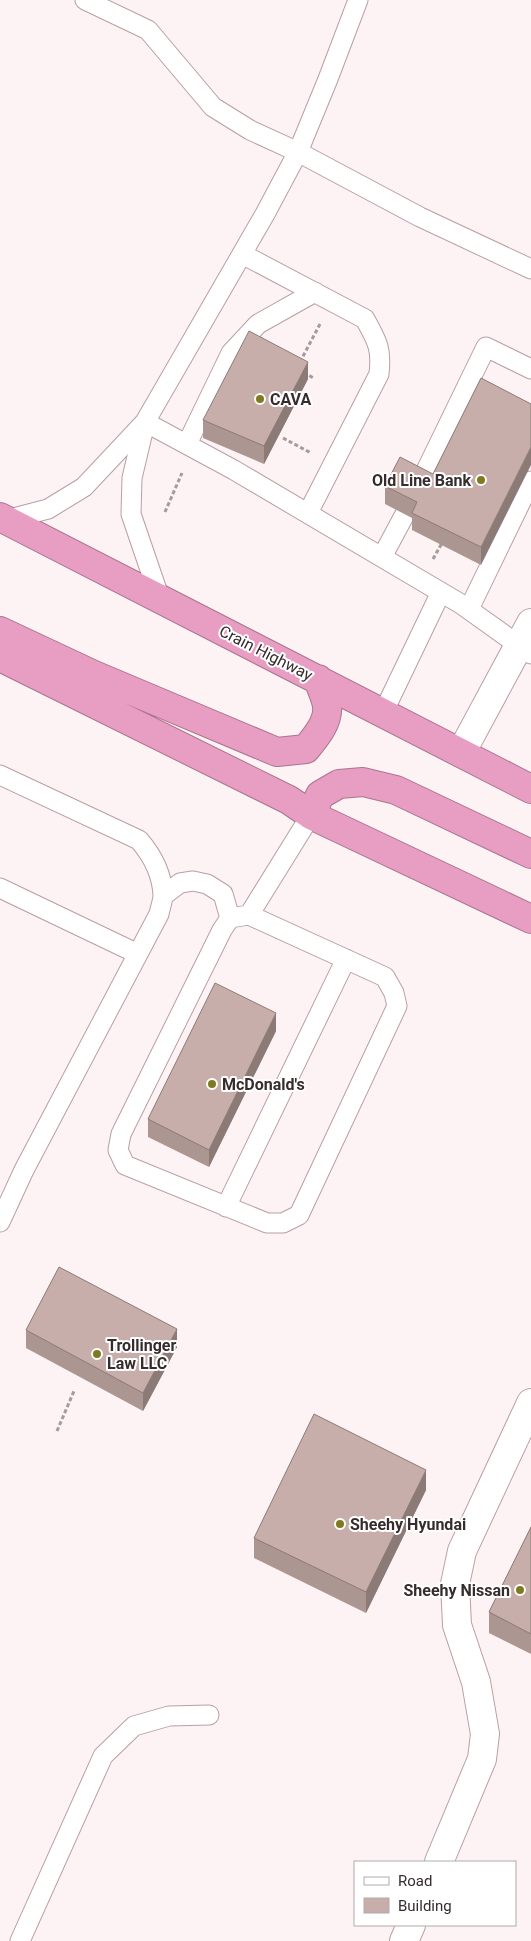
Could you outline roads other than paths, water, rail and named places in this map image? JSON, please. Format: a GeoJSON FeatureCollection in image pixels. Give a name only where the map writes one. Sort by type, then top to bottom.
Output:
{"type":"FeatureCollection","features":[{"type":"Feature","properties":{"kind":"highway","name":"Crain Highway"},"geometry":{"type":"LineString","coordinates":[[3,519],[531,789]]}},
{"type":"Feature","properties":{"kind":"highway"},"geometry":{"type":"LineString","coordinates":[[0,631],[94,675],[277,752],[306,749],[316,737],[327,716],[328,706],[318,680]]}},
{"type":"Feature","properties":{"kind":"highway"},"geometry":{"type":"LineString","coordinates":[[0,657],[289,800],[311,815],[531,920]]}},
{"type":"Feature","properties":{"kind":"highway"},"geometry":{"type":"LineString","coordinates":[[311,815],[320,795],[339,784],[363,782],[396,790],[531,854]]}},
{"type":"Feature","properties":{"kind":"street"},"geometry":{"type":"LineString","coordinates":[[461,753],[527,641]]}},
{"type":"Feature","properties":{"kind":"street"},"geometry":{"type":"LineString","coordinates":[[439,1861],[482,1759],[485,1734],[476,1682],[457,1625],[455,1584],[462,1551],[531,1404]]}},
{"type":"Feature","properties":{"kind":"street"},"geometry":{"type":"LineString","coordinates":[[404,1941],[411,1926]]}},
{"type":"Feature","properties":{"kind":"lane"},"geometry":{"type":"LineString","coordinates":[[85,0],[148,30],[214,107],[250,130],[298,152],[420,217],[531,269]]}},
{"type":"Feature","properties":{"kind":"lane"},"geometry":{"type":"LineString","coordinates":[[3,519],[48,509],[84,487],[145,422],[242,254],[298,152],[358,0]]}},
{"type":"Feature","properties":{"kind":"lane"},"geometry":{"type":"LineString","coordinates":[[242,254],[365,319],[381,354],[379,374],[308,513]]}},
{"type":"Feature","properties":{"kind":"lane"},"geometry":{"type":"LineString","coordinates":[[187,444],[231,352],[258,324],[315,292]]}},
{"type":"Feature","properties":{"kind":"lane"},"geometry":{"type":"LineString","coordinates":[[419,484],[486,348],[531,369]]}},
{"type":"Feature","properties":{"kind":"lane"},"geometry":{"type":"LineString","coordinates":[[145,422],[308,513],[469,609],[527,641]]}},
{"type":"Feature","properties":{"kind":"lane"},"geometry":{"type":"LineString","coordinates":[[145,422],[132,478],[130,514],[160,599]]}},
{"type":"Feature","properties":{"kind":"lane"},"geometry":{"type":"LineString","coordinates":[[469,609],[531,481]]}},
{"type":"Feature","properties":{"kind":"lane"},"geometry":{"type":"LineString","coordinates":[[382,557],[405,514]]}},
{"type":"Feature","properties":{"kind":"lane"},"geometry":{"type":"LineString","coordinates":[[382,713],[441,592]]}},
{"type":"Feature","properties":{"kind":"lane"},"geometry":{"type":"LineString","coordinates":[[0,775],[139,840],[149,852],[157,868],[163,896],[159,914],[24,1170],[0,1222]]}},
{"type":"Feature","properties":{"kind":"lane"},"geometry":{"type":"LineString","coordinates":[[250,915],[311,815]]}},
{"type":"Feature","properties":{"kind":"lane"},"geometry":{"type":"LineString","coordinates":[[163,896],[180,882],[194,881],[208,884],[223,894],[230,918]]}},
{"type":"Feature","properties":{"kind":"lane"},"geometry":{"type":"LineString","coordinates":[[0,888],[138,954]]}},
{"type":"Feature","properties":{"kind":"lane"},"geometry":{"type":"LineString","coordinates":[[250,915],[385,977],[394,993],[397,1006],[299,1215],[283,1223],[267,1223],[125,1165],[118,1150],[121,1134],[222,930],[230,918],[250,915]]}},
{"type":"Feature","properties":{"kind":"lane"},"geometry":{"type":"LineString","coordinates":[[226,1206],[346,959]]}},
{"type":"Feature","properties":{"kind":"lane"},"geometry":{"type":"LineString","coordinates":[[20,1941],[103,1756],[134,1726],[169,1716],[209,1715]]}},
{"type":"Feature","properties":{"kind":"place","name":"CAVA"},"geometry":{"type":"Point","coordinates":[260,399]}},
{"type":"Feature","properties":{"kind":"place","name":"Old Line Bank"},"geometry":{"type":"Point","coordinates":[481,480]}},
{"type":"Feature","properties":{"kind":"place","name":"McDonald's"},"geometry":{"type":"Point","coordinates":[212,1084]}},
{"type":"Feature","properties":{"kind":"place","name":"Trollinger Law LLC"},"geometry":{"type":"Point","coordinates":[97,1354]}},
{"type":"Feature","properties":{"kind":"place","name":"Sheehy Hyundai"},"geometry":{"type":"Point","coordinates":[340,1524]}},
{"type":"Feature","properties":{"kind":"place","name":"Sheehy Nissan"},"geometry":{"type":"Point","coordinates":[520,1590]}}]}
